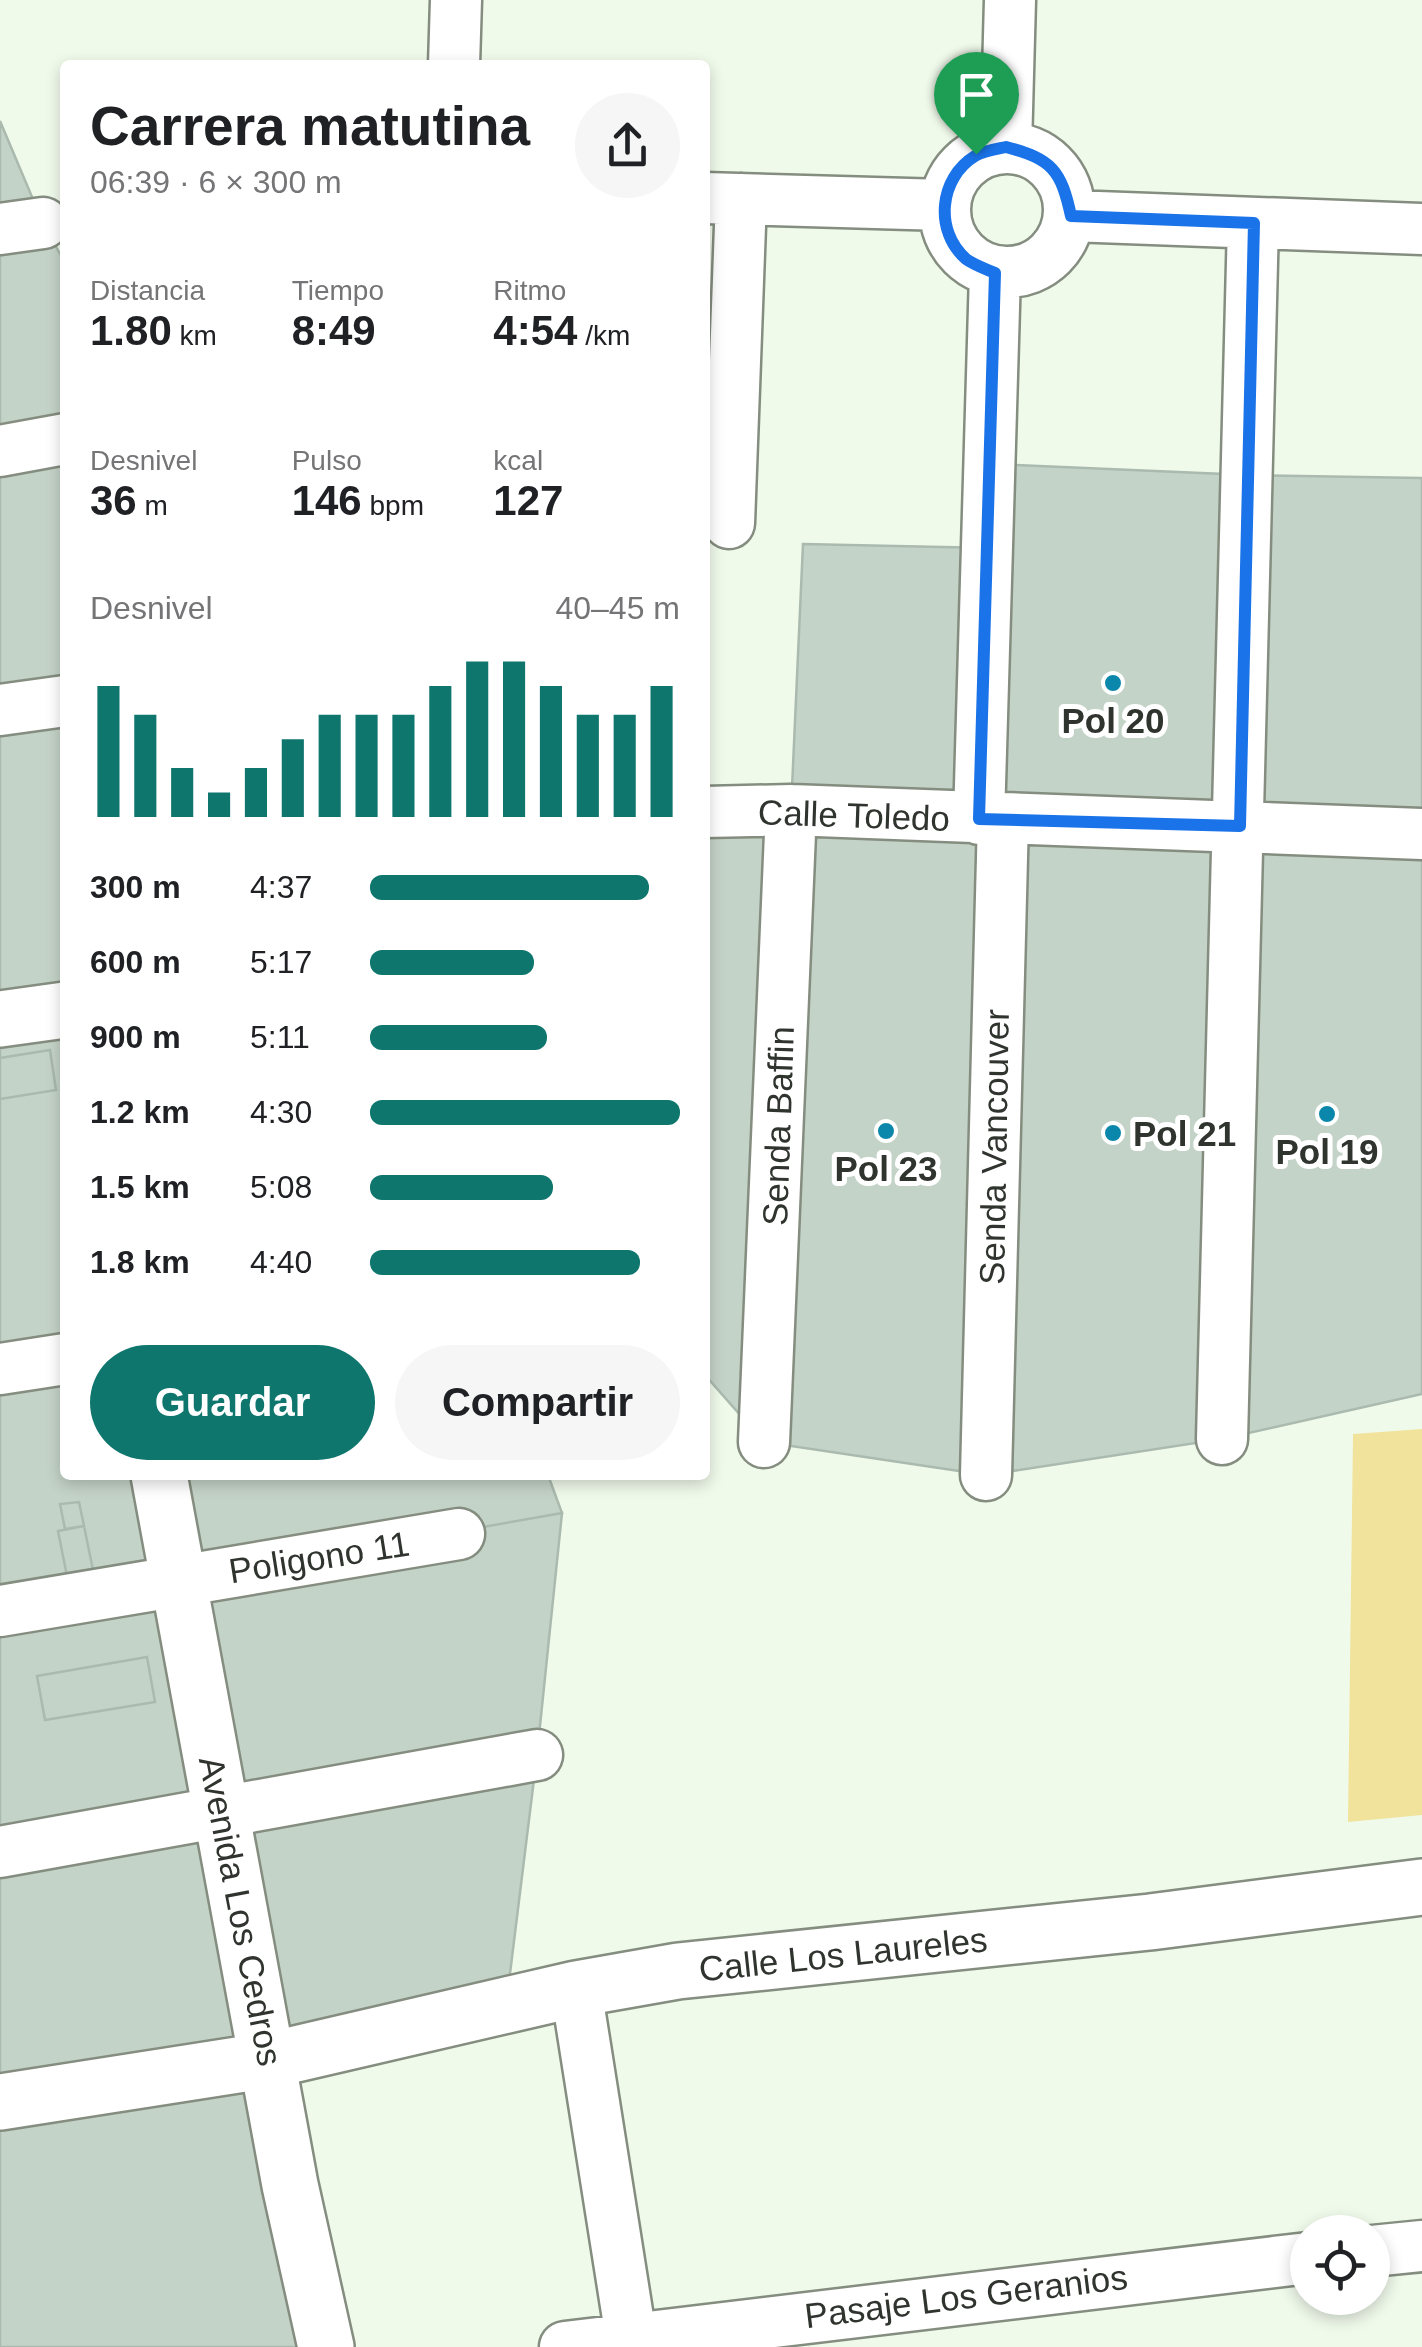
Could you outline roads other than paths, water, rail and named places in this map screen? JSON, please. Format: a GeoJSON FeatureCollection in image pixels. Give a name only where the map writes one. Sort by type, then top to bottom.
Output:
{"type":"FeatureCollection","features":[{"type":"Feature","properties":{"kind":"street"},"geometry":{"type":"LineString","coordinates":[[454,60],[456,0]]}},
{"type":"Feature","properties":{"kind":"street"},"geometry":{"type":"LineString","coordinates":[[1006,147],[1010,0]]}},
{"type":"Feature","properties":{"kind":"street"},"geometry":{"type":"LineString","coordinates":[[1006,147],[1040,156],[1052,168],[1064,181],[1071,216],[1058,248],[1030,269],[995,273],[967,260],[948,235],[944,204],[953,176],[964,165],[976,154],[1006,147]]}},
{"type":"Feature","properties":{"kind":"street"},"geometry":{"type":"LineString","coordinates":[[729,524],[723,198],[944,204]]}},
{"type":"Feature","properties":{"kind":"street"},"geometry":{"type":"LineString","coordinates":[[1071,216],[1422,229]]}},
{"type":"Feature","properties":{"kind":"street"},"geometry":{"type":"LineString","coordinates":[[1222,1439],[1254,223]]}},
{"type":"Feature","properties":{"kind":"street","name":"Senda Vancouver"},"geometry":{"type":"LineString","coordinates":[[986,1475],[995,273]]}},
{"type":"Feature","properties":{"kind":"street"},"geometry":{"type":"LineString","coordinates":[[0,450],[60,440]]}},
{"type":"Feature","properties":{"kind":"street"},"geometry":{"type":"LineString","coordinates":[[0,710],[60,702]]}},
{"type":"Feature","properties":{"kind":"street","name":"Calle Toledo"},"geometry":{"type":"LineString","coordinates":[[710,812],[791,810],[1422,834]]}},
{"type":"Feature","properties":{"kind":"street","name":"Senda Baffin"},"geometry":{"type":"LineString","coordinates":[[764,1442],[791,810]]}},
{"type":"Feature","properties":{"kind":"street"},"geometry":{"type":"LineString","coordinates":[[0,1020],[60,1011]]}},
{"type":"Feature","properties":{"kind":"street"},"geometry":{"type":"LineString","coordinates":[[0,1368],[60,1360]]}},
{"type":"Feature","properties":{"kind":"street","name":"Avenida Los Cedros"},"geometry":{"type":"LineString","coordinates":[[160,1480],[270,2060],[290,2185],[326,2347]]}},
{"type":"Feature","properties":{"kind":"street","name":"Poligono 11"},"geometry":{"type":"LineString","coordinates":[[0,1611],[460,1534]]}},
{"type":"Feature","properties":{"kind":"street"},"geometry":{"type":"LineString","coordinates":[[0,1852],[537,1755]]}},
{"type":"Feature","properties":{"kind":"street","name":"Calle Los Laureles"},"geometry":{"type":"LineString","coordinates":[[0,2102],[270,2060],[576,1989],[678,1971],[1130,1924],[1422,1887]]}},
{"type":"Feature","properties":{"kind":"street"},"geometry":{"type":"LineString","coordinates":[[576,1989],[632,2336]]}},
{"type":"Feature","properties":{"kind":"street"},"geometry":{"type":"LineString","coordinates":[[1390,2249],[1422,2246]]}},
{"type":"Feature","properties":{"kind":"street","name":"Pasaje Los Geranios"},"geometry":{"type":"LineString","coordinates":[[565,2347],[1290,2260]]}},
{"type":"Feature","properties":{"kind":"place","name":"Pol 20"},"geometry":{"type":"Point","coordinates":[1113,683]}},
{"type":"Feature","properties":{"kind":"place","name":"Pol 19"},"geometry":{"type":"Point","coordinates":[1327,1114]}},
{"type":"Feature","properties":{"kind":"place","name":"Pol 23"},"geometry":{"type":"Point","coordinates":[886,1131]}},
{"type":"Feature","properties":{"kind":"place","name":"Pol 21"},"geometry":{"type":"Point","coordinates":[1113,1133]}}]}
